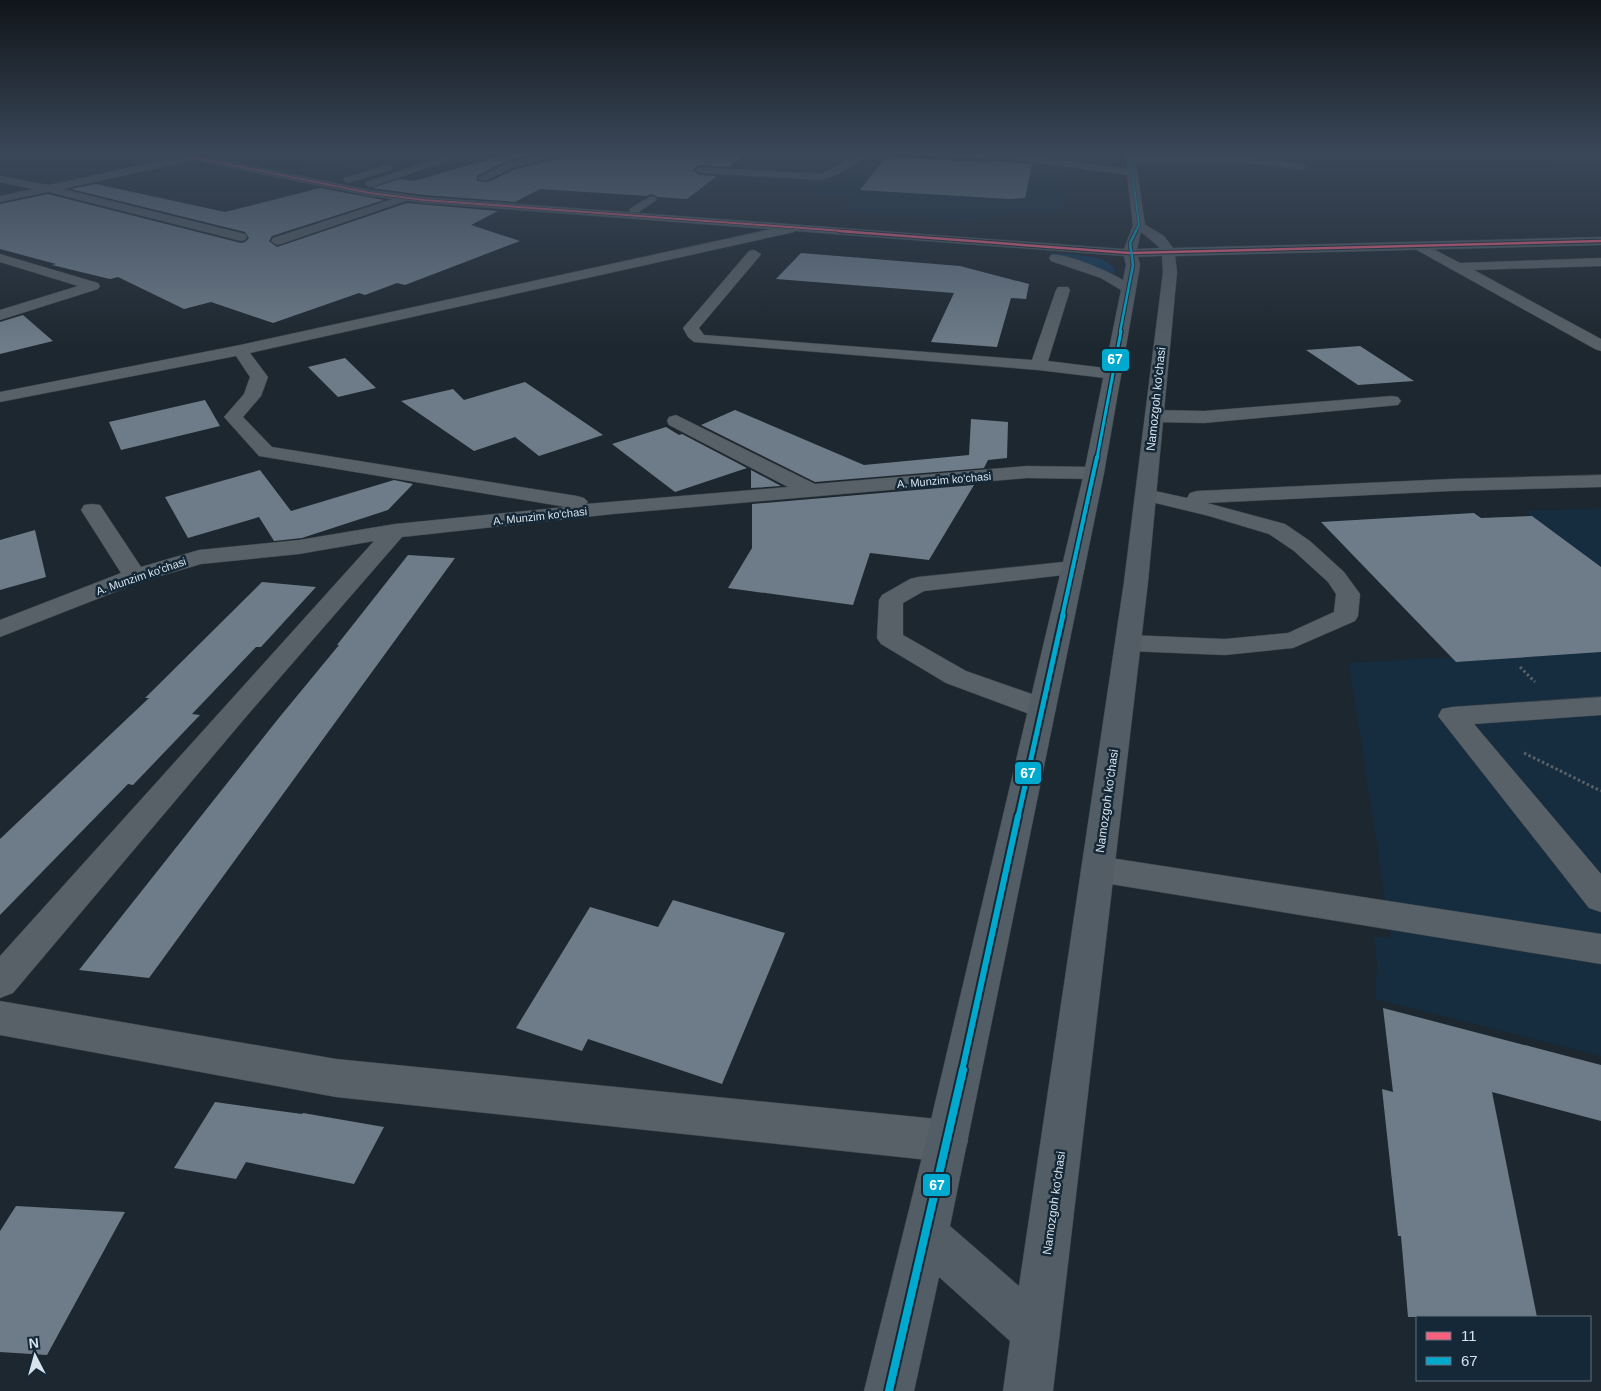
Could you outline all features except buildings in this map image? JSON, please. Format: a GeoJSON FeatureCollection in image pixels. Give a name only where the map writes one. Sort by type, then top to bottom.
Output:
{"type":"FeatureCollection","features":[{"type":"Feature","properties":{"kind":"main road"},"geometry":{"type":"LineString","coordinates":[[652,218],[1004,245],[1167,248],[1420,246],[1601,241]]}},
{"type":"Feature","properties":{"kind":"main road"},"geometry":{"type":"LineString","coordinates":[[742,218],[1130,248]]}},
{"type":"Feature","properties":{"kind":"main road"},"geometry":{"type":"LineString","coordinates":[[889,1391],[947,1141],[1094,473],[1133,265],[1130,248],[1139,225],[1167,248],[1601,231]]}},
{"type":"Feature","properties":{"kind":"main road"},"geometry":{"type":"LineString","coordinates":[[1004,245],[1060,259],[1096,271],[1113,278],[1129,289]]}},
{"type":"Feature","properties":{"kind":"main road","name":"Namozgoh ko'chasi"},"geometry":{"type":"LineString","coordinates":[[1028,1391],[1128,643],[1153,496],[1154,416],[1169,280],[1167,248]]}},
{"type":"Feature","properties":{"kind":"main road"},"geometry":{"type":"LineString","coordinates":[[925,1234],[1036,1332]]}},
{"type":"Feature","properties":{"kind":"street"},"geometry":{"type":"LineString","coordinates":[[165,218],[240,237]]}},
{"type":"Feature","properties":{"kind":"street"},"geometry":{"type":"LineString","coordinates":[[277,242],[347,218]]}},
{"type":"Feature","properties":{"kind":"street"},"geometry":{"type":"LineString","coordinates":[[1138,218],[1139,225]]}},
{"type":"Feature","properties":{"kind":"street"},"geometry":{"type":"LineString","coordinates":[[0,397],[240,350],[790,229]]}},
{"type":"Feature","properties":{"kind":"street"},"geometry":{"type":"LineString","coordinates":[[1420,246],[1601,346]]}},
{"type":"Feature","properties":{"kind":"street"},"geometry":{"type":"LineString","coordinates":[[754,254],[691,328],[700,339],[1038,365],[1113,374]]}},
{"type":"Feature","properties":{"kind":"street"},"geometry":{"type":"LineString","coordinates":[[0,258],[93,286],[0,315]]}},
{"type":"Feature","properties":{"kind":"street"},"geometry":{"type":"LineString","coordinates":[[1458,267],[1601,262]]}},
{"type":"Feature","properties":{"kind":"street"},"geometry":{"type":"LineString","coordinates":[[1038,365],[1063,290]]}},
{"type":"Feature","properties":{"kind":"street"},"geometry":{"type":"LineString","coordinates":[[240,350],[259,378],[252,396],[233,417],[266,452],[613,508]]}},
{"type":"Feature","properties":{"kind":"street"},"geometry":{"type":"LineString","coordinates":[[1154,416],[1204,417],[1392,401]]}},
{"type":"Feature","properties":{"kind":"street"},"geometry":{"type":"LineString","coordinates":[[676,421],[812,491]]}},
{"type":"Feature","properties":{"kind":"street","name":"A. Munzim ko'chasi"},"geometry":{"type":"LineString","coordinates":[[0,629],[135,576],[199,557],[299,547],[395,531],[613,508],[1027,472],[1094,473]]}},
{"type":"Feature","properties":{"kind":"street"},"geometry":{"type":"LineString","coordinates":[[1153,496],[1217,497],[1450,485],[1601,481]]}},
{"type":"Feature","properties":{"kind":"street"},"geometry":{"type":"LineString","coordinates":[[1128,643],[1225,648],[1293,640],[1346,616],[1348,594],[1336,577],[1302,546],[1277,529],[1153,496]]}},
{"type":"Feature","properties":{"kind":"street"},"geometry":{"type":"LineString","coordinates":[[92,510],[135,576]]}},
{"type":"Feature","properties":{"kind":"street"},"geometry":{"type":"LineString","coordinates":[[0,982],[235,711],[395,531]]}},
{"type":"Feature","properties":{"kind":"street"},"geometry":{"type":"LineString","coordinates":[[1042,708],[956,677],[890,638],[891,600],[918,584],[1073,568]]}},
{"type":"Feature","properties":{"kind":"street"},"geometry":{"type":"LineString","coordinates":[[1601,706],[1452,716],[1601,898]]}},
{"type":"Feature","properties":{"kind":"street"},"geometry":{"type":"LineString","coordinates":[[1098,869],[1601,949]]}},
{"type":"Feature","properties":{"kind":"street"},"geometry":{"type":"LineString","coordinates":[[0,1018],[336,1078],[947,1141]]}},
{"type":"Feature","properties":{"kind":"shaded area"},"geometry":{"type":"Polygon","coordinates":[[[929,218],[989,218],[974,221],[929,218]]]}},
{"type":"Feature","properties":{"kind":"shaded area"},"geometry":{"type":"Polygon","coordinates":[[[1045,252],[1097,258],[1111,265],[1115,274],[1045,252]]]}},
{"type":"Feature","properties":{"kind":"shaded area"},"geometry":{"type":"Polygon","coordinates":[[[1601,508],[1601,1056],[1375,999],[1377,964],[1374,936],[1391,938],[1349,663],[1451,657],[1321,522],[1474,513],[1481,518],[1531,516],[1526,511],[1601,508]]]}},
{"type":"Feature","properties":{"kind":"transit line","name":"11"},"geometry":{"type":"LineString","coordinates":[[663,218],[1130,253],[1601,241]]}},
{"type":"Feature","properties":{"kind":"transit line","name":"67"},"geometry":{"type":"LineString","coordinates":[[889,1391],[947,1141],[1094,473],[1133,265],[1130,243],[1139,225],[1138,218]]}}]}
